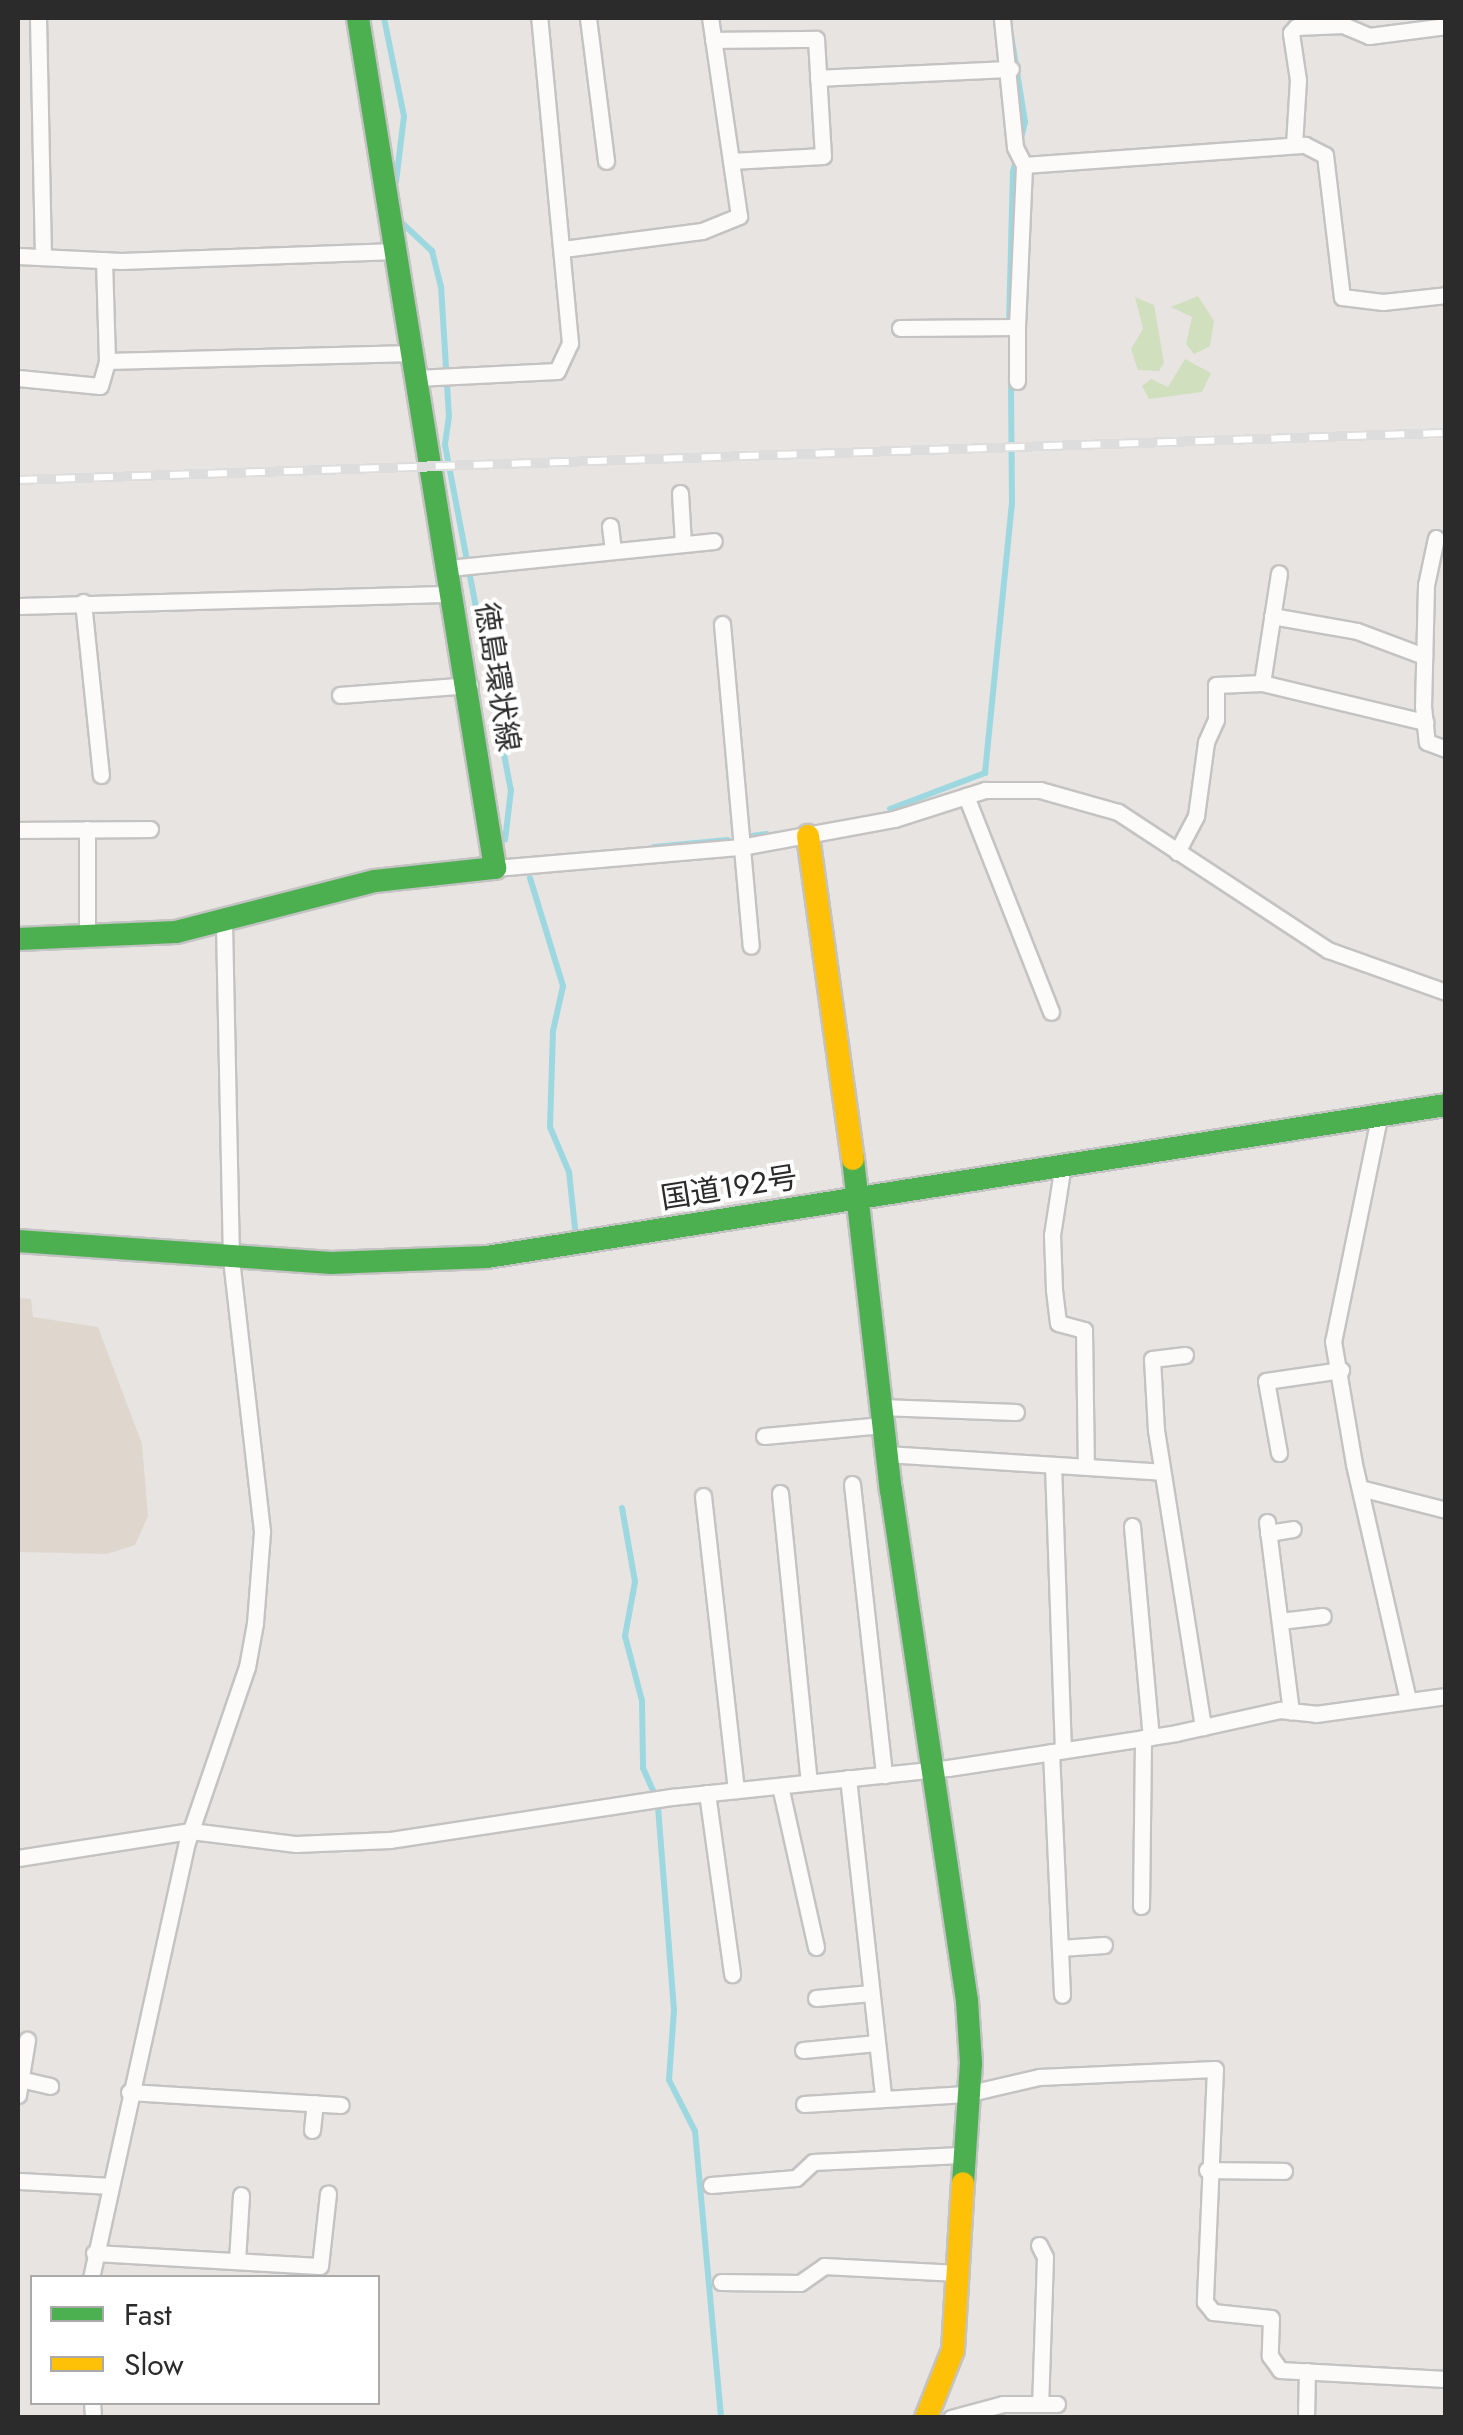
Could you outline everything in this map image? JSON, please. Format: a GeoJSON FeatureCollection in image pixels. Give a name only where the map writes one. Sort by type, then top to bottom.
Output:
{"type":"FeatureCollection","features":[{"type":"Feature","properties":{"kind":"main road","name":"徳島環状線"},"geometry":{"type":"LineString","coordinates":[[358,18],[416,378],[462,566],[454,594],[495,868]]}},
{"type":"Feature","properties":{"kind":"main road"},"geometry":{"type":"LineString","coordinates":[[808,836],[838,1027],[854,1199],[886,1454],[967,2001],[952,2350],[926,2418]]}},
{"type":"Feature","properties":{"kind":"main road"},"geometry":{"type":"LineString","coordinates":[[18,940],[176,932],[376,880],[495,868]]}},
{"type":"Feature","properties":{"kind":"main road","name":"国道192号"},"geometry":{"type":"LineString","coordinates":[[18,1242],[230,1259],[486,1257],[1446,1105]]}},
{"type":"Feature","properties":{"kind":"street"},"geometry":{"type":"LineString","coordinates":[[38,18],[28,64],[43,257]]}},
{"type":"Feature","properties":{"kind":"street"},"geometry":{"type":"LineString","coordinates":[[416,378],[557,371],[570,343],[560,275],[563,250],[539,18]]}},
{"type":"Feature","properties":{"kind":"street"},"geometry":{"type":"LineString","coordinates":[[588,18],[606,160]]}},
{"type":"Feature","properties":{"kind":"street"},"geometry":{"type":"LineString","coordinates":[[563,250],[702,231],[740,216],[710,18]]}},
{"type":"Feature","properties":{"kind":"street"},"geometry":{"type":"LineString","coordinates":[[1002,18],[1021,159],[1010,327],[1018,382]]}},
{"type":"Feature","properties":{"kind":"street"},"geometry":{"type":"LineString","coordinates":[[1294,146],[1298,80],[1291,33],[1296,27],[1342,21],[1369,36],[1446,26]]}},
{"type":"Feature","properties":{"kind":"street"},"geometry":{"type":"LineString","coordinates":[[713,40],[816,39],[823,156],[731,161]]}},
{"type":"Feature","properties":{"kind":"street"},"geometry":{"type":"LineString","coordinates":[[818,78],[1011,69]]}},
{"type":"Feature","properties":{"kind":"street"},"geometry":{"type":"LineString","coordinates":[[1021,159],[1294,146],[1325,156],[1342,297],[1383,302],[1446,295]]}},
{"type":"Feature","properties":{"kind":"street"},"geometry":{"type":"LineString","coordinates":[[18,256],[104,260],[396,251]]}},
{"type":"Feature","properties":{"kind":"street"},"geometry":{"type":"LineString","coordinates":[[18,378],[100,386],[107,361],[104,260]]}},
{"type":"Feature","properties":{"kind":"street"},"geometry":{"type":"LineString","coordinates":[[900,328],[1010,327]]}},
{"type":"Feature","properties":{"kind":"street"},"geometry":{"type":"LineString","coordinates":[[107,361],[412,354]]}},
{"type":"Feature","properties":{"kind":"street"},"geometry":{"type":"LineString","coordinates":[[680,493],[683,544]]}},
{"type":"Feature","properties":{"kind":"street"},"geometry":{"type":"LineString","coordinates":[[610,526],[613,552]]}},
{"type":"Feature","properties":{"kind":"street"},"geometry":{"type":"LineString","coordinates":[[1436,538],[1426,585],[1425,722],[1428,742],[1446,748]]}},
{"type":"Feature","properties":{"kind":"street"},"geometry":{"type":"LineString","coordinates":[[462,566],[549,549],[613,552],[714,541]]}},
{"type":"Feature","properties":{"kind":"street"},"geometry":{"type":"LineString","coordinates":[[1262,683],[1279,573]]}},
{"type":"Feature","properties":{"kind":"street"},"geometry":{"type":"LineString","coordinates":[[18,606],[454,594]]}},
{"type":"Feature","properties":{"kind":"street"},"geometry":{"type":"LineString","coordinates":[[82,602],[101,775]]}},
{"type":"Feature","properties":{"kind":"street"},"geometry":{"type":"LineString","coordinates":[[1272,616],[1357,631],[1424,656]]}},
{"type":"Feature","properties":{"kind":"street"},"geometry":{"type":"LineString","coordinates":[[722,624],[751,946]]}},
{"type":"Feature","properties":{"kind":"street"},"geometry":{"type":"LineString","coordinates":[[1177,852],[1196,816],[1206,742],[1216,720],[1216,685],[1262,683],[1425,722]]}},
{"type":"Feature","properties":{"kind":"street"},"geometry":{"type":"LineString","coordinates":[[340,695],[470,685]]}},
{"type":"Feature","properties":{"kind":"street"},"geometry":{"type":"LineString","coordinates":[[495,868],[741,847],[808,836],[1005,789],[1082,797],[1118,812],[1328,950],[1446,992]]}},
{"type":"Feature","properties":{"kind":"street"},"geometry":{"type":"LineString","coordinates":[[966,796],[1051,1012]]}},
{"type":"Feature","properties":{"kind":"street"},"geometry":{"type":"LineString","coordinates":[[18,830],[150,828]]}},
{"type":"Feature","properties":{"kind":"street"},"geometry":{"type":"LineString","coordinates":[[87,829],[87,938]]}},
{"type":"Feature","properties":{"kind":"street"},"geometry":{"type":"LineString","coordinates":[[91,2275],[129,2092],[191,1832],[246,1667],[259,1576],[261,1513],[230,1259],[224,919]]}},
{"type":"Feature","properties":{"kind":"street"},"geometry":{"type":"LineString","coordinates":[[1380,1113],[1334,1313],[1360,1488],[1408,1700]]}},
{"type":"Feature","properties":{"kind":"street"},"geometry":{"type":"LineString","coordinates":[[1064,1164],[1052,1235],[1054,1290],[1058,1323],[1084,1330],[1086,1466]]}},
{"type":"Feature","properties":{"kind":"street"},"geometry":{"type":"LineString","coordinates":[[1185,1354],[1152,1359],[1161,1472],[1202,1727]]}},
{"type":"Feature","properties":{"kind":"street"},"geometry":{"type":"LineString","coordinates":[[1279,1453],[1266,1381],[1341,1370]]}},
{"type":"Feature","properties":{"kind":"street"},"geometry":{"type":"LineString","coordinates":[[764,1436],[881,1416],[1016,1412]]}},
{"type":"Feature","properties":{"kind":"street"},"geometry":{"type":"LineString","coordinates":[[886,1454],[1161,1472]]}},
{"type":"Feature","properties":{"kind":"street"},"geometry":{"type":"LineString","coordinates":[[1054,1465],[1062,1996]]}},
{"type":"Feature","properties":{"kind":"street"},"geometry":{"type":"LineString","coordinates":[[852,1484],[884,1774]]}},
{"type":"Feature","properties":{"kind":"street"},"geometry":{"type":"LineString","coordinates":[[1360,1488],[1446,1510]]}},
{"type":"Feature","properties":{"kind":"street"},"geometry":{"type":"LineString","coordinates":[[780,1493],[809,1782]]}},
{"type":"Feature","properties":{"kind":"street"},"geometry":{"type":"LineString","coordinates":[[703,1496],[736,1790]]}},
{"type":"Feature","properties":{"kind":"street"},"geometry":{"type":"LineString","coordinates":[[1132,1526],[1147,1738],[1141,1906]]}},
{"type":"Feature","properties":{"kind":"street"},"geometry":{"type":"LineString","coordinates":[[1291,1711],[1267,1527],[1293,1529]]}},
{"type":"Feature","properties":{"kind":"street"},"geometry":{"type":"LineString","coordinates":[[1280,1621],[1322,1616]]}},
{"type":"Feature","properties":{"kind":"street"},"geometry":{"type":"LineString","coordinates":[[18,1858],[191,1832],[296,1844],[390,1840],[707,1793],[935,1769],[1147,1738],[1291,1711],[1316,1714],[1446,1696]]}},
{"type":"Feature","properties":{"kind":"street"},"geometry":{"type":"LineString","coordinates":[[848,1778],[882,2097]]}},
{"type":"Feature","properties":{"kind":"street"},"geometry":{"type":"LineString","coordinates":[[780,1786],[816,1948]]}},
{"type":"Feature","properties":{"kind":"street"},"geometry":{"type":"LineString","coordinates":[[707,1793],[732,1974]]}},
{"type":"Feature","properties":{"kind":"street"},"geometry":{"type":"LineString","coordinates":[[1060,1948],[1104,1945]]}},
{"type":"Feature","properties":{"kind":"street"},"geometry":{"type":"LineString","coordinates":[[816,1998],[872,1993]]}},
{"type":"Feature","properties":{"kind":"street"},"geometry":{"type":"LineString","coordinates":[[27,2040],[19,2087],[50,2086]]}},
{"type":"Feature","properties":{"kind":"street"},"geometry":{"type":"LineString","coordinates":[[803,2050],[876,2043]]}},
{"type":"Feature","properties":{"kind":"street"},"geometry":{"type":"LineString","coordinates":[[804,2104],[966,2094],[1040,2078],[1215,2068],[1206,2170],[1205,2302],[1213,2312],[1272,2318],[1270,2356],[1280,2370],[1446,2379]]}},
{"type":"Feature","properties":{"kind":"street"},"geometry":{"type":"LineString","coordinates":[[129,2092],[342,2105]]}},
{"type":"Feature","properties":{"kind":"street"},"geometry":{"type":"LineString","coordinates":[[236,2119],[237,2099]]}},
{"type":"Feature","properties":{"kind":"street"},"geometry":{"type":"LineString","coordinates":[[312,2130],[315,2104]]}},
{"type":"Feature","properties":{"kind":"street"},"geometry":{"type":"LineString","coordinates":[[712,2185],[796,2178],[813,2162],[961,2155]]}},
{"type":"Feature","properties":{"kind":"street"},"geometry":{"type":"LineString","coordinates":[[1206,2170],[1284,2171]]}},
{"type":"Feature","properties":{"kind":"street"},"geometry":{"type":"LineString","coordinates":[[18,2181],[108,2186]]}},
{"type":"Feature","properties":{"kind":"street"},"geometry":{"type":"LineString","coordinates":[[94,2253],[320,2266],[328,2193]]}},
{"type":"Feature","properties":{"kind":"street"},"geometry":{"type":"LineString","coordinates":[[236,2261],[241,2195]]}},
{"type":"Feature","properties":{"kind":"street"},"geometry":{"type":"LineString","coordinates":[[951,2418],[1036,2408],[1045,2257],[1039,2245]]}},
{"type":"Feature","properties":{"kind":"street"},"geometry":{"type":"LineString","coordinates":[[721,2282],[800,2283],[824,2266],[958,2273]]}},
{"type":"Feature","properties":{"kind":"street"},"geometry":{"type":"LineString","coordinates":[[1306,2418],[1307,2371]]}},
{"type":"Feature","properties":{"kind":"shaded area"},"geometry":{"type":"Polygon","coordinates":[[[18,1298],[31,1299],[33,1317],[98,1327],[142,1444],[148,1516],[135,1545],[107,1554],[18,1552],[18,1298]]]}},
{"type":"Feature","properties":{"kind":"green space"},"geometry":{"type":"Polygon","coordinates":[[[1198,296],[1214,321],[1210,346],[1194,354],[1186,344],[1192,317],[1171,307],[1198,296]]]}},
{"type":"Feature","properties":{"kind":"green space"},"geometry":{"type":"Polygon","coordinates":[[[1135,297],[1154,305],[1164,363],[1159,371],[1138,370],[1131,349],[1143,329],[1135,297]]]}},
{"type":"Feature","properties":{"kind":"green space"},"geometry":{"type":"Polygon","coordinates":[[[1185,359],[1211,373],[1202,392],[1149,399],[1142,386],[1151,379],[1168,387],[1185,359]]]}},
{"type":"Feature","properties":{"kind":"waterway"},"geometry":{"type":"LineString","coordinates":[[384,18],[404,116],[396,182]]}},
{"type":"Feature","properties":{"kind":"waterway"},"geometry":{"type":"LineString","coordinates":[[1009,324],[1013,172],[1025,122],[1011,35]]}},
{"type":"Feature","properties":{"kind":"waterway"},"geometry":{"type":"LineString","coordinates":[[403,224],[432,251],[441,286],[449,416],[445,445],[511,790],[505,840]]}},
{"type":"Feature","properties":{"kind":"waterway"},"geometry":{"type":"LineString","coordinates":[[890,809],[985,773],[1012,504],[1011,377]]}},
{"type":"Feature","properties":{"kind":"waterway"},"geometry":{"type":"LineString","coordinates":[[752,836],[767,834]]}},
{"type":"Feature","properties":{"kind":"waterway"},"geometry":{"type":"LineString","coordinates":[[654,847],[728,840]]}},
{"type":"Feature","properties":{"kind":"waterway"},"geometry":{"type":"LineString","coordinates":[[530,878],[563,986],[553,1031],[550,1127],[569,1172],[575,1228]]}},
{"type":"Feature","properties":{"kind":"waterway"},"geometry":{"type":"LineString","coordinates":[[622,1508],[635,1582],[625,1636],[642,1701],[643,1768],[654,1793]]}},
{"type":"Feature","properties":{"kind":"waterway"},"geometry":{"type":"LineString","coordinates":[[658,1807],[674,2010],[669,2080],[695,2131],[721,2418]]}},
{"type":"Feature","properties":{"kind":"railway"},"geometry":{"type":"LineString","coordinates":[[18,480],[1446,433]]}},
{"type":"Feature","properties":{"kind":"traffic: fast"},"geometry":{"type":"LineString","coordinates":[[18,939],[176,932],[375,881],[495,868],[358,18]]}},
{"type":"Feature","properties":{"kind":"traffic: fast"},"geometry":{"type":"LineString","coordinates":[[18,1241],[331,1263],[487,1257],[1446,1105]]}},
{"type":"Feature","properties":{"kind":"traffic: fast"},"geometry":{"type":"LineString","coordinates":[[853,1159],[891,1490],[967,2001],[971,2063],[963,2183]]}},
{"type":"Feature","properties":{"kind":"traffic: slow"},"geometry":{"type":"LineString","coordinates":[[808,836],[853,1159]]}},
{"type":"Feature","properties":{"kind":"traffic: slow"},"geometry":{"type":"LineString","coordinates":[[926,2418],[953,2350],[963,2183]]}}]}
